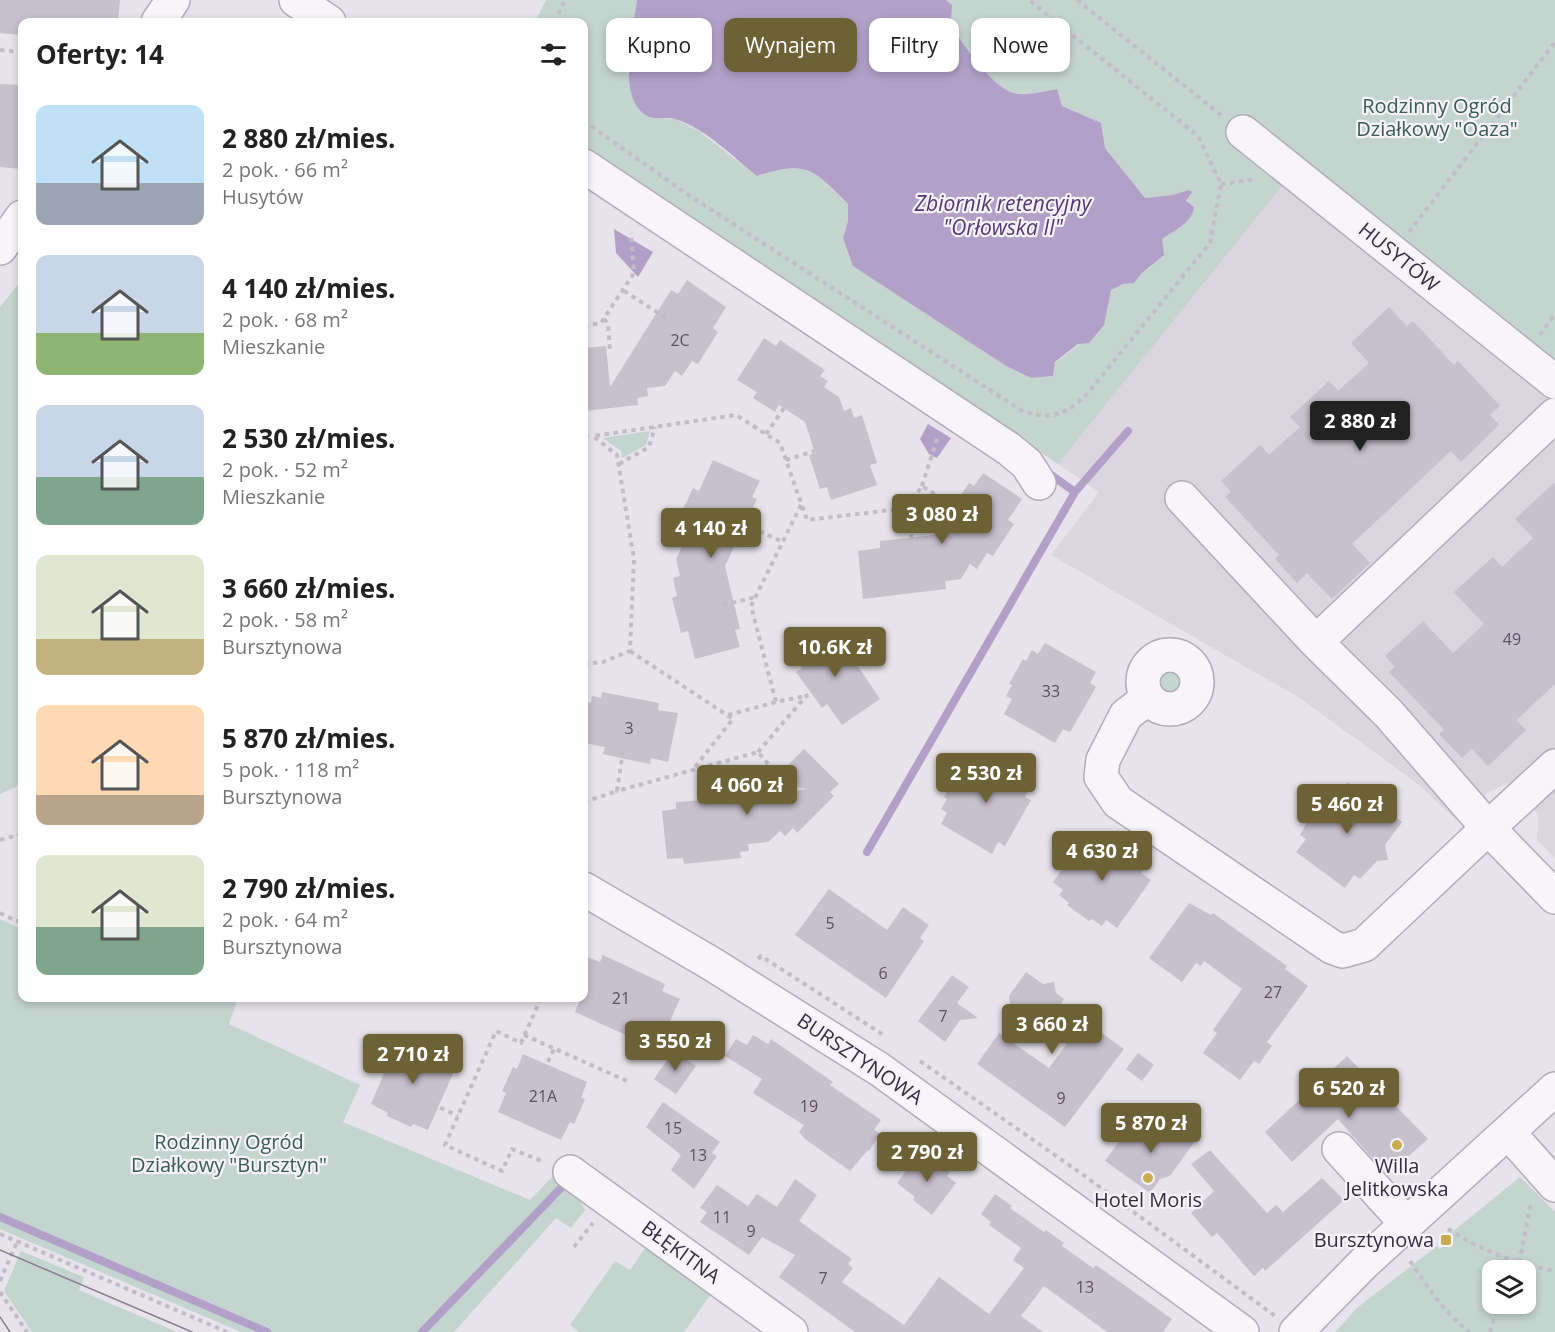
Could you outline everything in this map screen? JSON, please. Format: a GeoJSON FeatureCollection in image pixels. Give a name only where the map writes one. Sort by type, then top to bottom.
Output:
{"type":"FeatureCollection","features":[{"type":"Feature","properties":{"kind":"street"},"geometry":{"type":"LineString","coordinates":[[297,0],[323,18]]}},
{"type":"Feature","properties":{"kind":"street","name":"HUSYTÓW"},"geometry":{"type":"LineString","coordinates":[[1243,132],[1555,382]]}},
{"type":"Feature","properties":{"kind":"street"},"geometry":{"type":"LineString","coordinates":[[588,169],[1009,449],[1027,464],[1039,483]]}},
{"type":"Feature","properties":{"kind":"street"},"geometry":{"type":"LineString","coordinates":[[0,248],[18,223]]}},
{"type":"Feature","properties":{"kind":"street"},"geometry":{"type":"LineString","coordinates":[[1316,642],[1555,415]]}},
{"type":"Feature","properties":{"kind":"street"},"geometry":{"type":"LineString","coordinates":[[1182,498],[1316,642],[1389,714],[1488,828],[1555,897]]}},
{"type":"Feature","properties":{"kind":"street"},"geometry":{"type":"LineString","coordinates":[[1147,699],[1126,715],[1103,760],[1101,777],[1118,802],[1322,940],[1343,951],[1364,945],[1555,766]]}},
{"type":"Feature","properties":{"kind":"street","name":"BURSZTYNOWA"},"geometry":{"type":"LineString","coordinates":[[588,891],[712,964],[879,1069],[1242,1332]]}},
{"type":"Feature","properties":{"kind":"street"},"geometry":{"type":"LineString","coordinates":[[1296,1332],[1406,1223],[1555,1089]]}},
{"type":"Feature","properties":{"kind":"street"},"geometry":{"type":"LineString","coordinates":[[1508,1132],[1547,1176]]}},
{"type":"Feature","properties":{"kind":"street"},"geometry":{"type":"LineString","coordinates":[[1339,1149],[1406,1223]]}},
{"type":"Feature","properties":{"kind":"street","name":"BŁĘKITNA"},"geometry":{"type":"LineString","coordinates":[[570,1172],[791,1332]]}},
{"type":"Feature","properties":{"kind":"path"},"geometry":{"type":"LineString","coordinates":[[556,18],[565,0]]}},
{"type":"Feature","properties":{"kind":"path"},"geometry":{"type":"LineString","coordinates":[[588,124],[687,194],[1024,412],[1054,416],[1074,407],[1087,394],[1210,243],[1221,184],[1198,136],[1029,0]]}},
{"type":"Feature","properties":{"kind":"path"},"geometry":{"type":"LineString","coordinates":[[1077,0],[1243,132]]}},
{"type":"Feature","properties":{"kind":"path"},"geometry":{"type":"LineString","coordinates":[[1402,240],[1555,42]]}},
{"type":"Feature","properties":{"kind":"path"},"geometry":{"type":"LineString","coordinates":[[0,50],[18,52]]}},
{"type":"Feature","properties":{"kind":"path"},"geometry":{"type":"LineString","coordinates":[[588,325],[601,323],[634,273],[632,239]]}},
{"type":"Feature","properties":{"kind":"path"},"geometry":{"type":"LineString","coordinates":[[624,291],[668,319]]}},
{"type":"Feature","properties":{"kind":"path"},"geometry":{"type":"LineString","coordinates":[[1538,336],[1555,313]]}},
{"type":"Feature","properties":{"kind":"path"},"geometry":{"type":"LineString","coordinates":[[604,319],[608,323],[610,353]]}},
{"type":"Feature","properties":{"kind":"path"},"geometry":{"type":"LineString","coordinates":[[766,434],[784,408]]}},
{"type":"Feature","properties":{"kind":"path"},"geometry":{"type":"LineString","coordinates":[[588,435],[736,415],[780,443],[807,520],[908,508]]}},
{"type":"Feature","properties":{"kind":"path"},"geometry":{"type":"LineString","coordinates":[[619,464],[649,447],[655,427]]}},
{"type":"Feature","properties":{"kind":"path"},"geometry":{"type":"LineString","coordinates":[[912,544],[908,508],[922,486],[940,431]]}},
{"type":"Feature","properties":{"kind":"path"},"geometry":{"type":"LineString","coordinates":[[593,436],[617,455],[619,464],[634,559],[630,651]]}},
{"type":"Feature","properties":{"kind":"path"},"geometry":{"type":"LineString","coordinates":[[786,460],[814,451]]}},
{"type":"Feature","properties":{"kind":"path"},"geometry":{"type":"LineString","coordinates":[[922,486],[962,512]]}},
{"type":"Feature","properties":{"kind":"path"},"geometry":{"type":"LineString","coordinates":[[776,702],[751,606],[801,504]]}},
{"type":"Feature","properties":{"kind":"path"},"geometry":{"type":"LineString","coordinates":[[735,520],[783,542]]}},
{"type":"Feature","properties":{"kind":"path"},"geometry":{"type":"LineString","coordinates":[[723,605],[756,597]]}},
{"type":"Feature","properties":{"kind":"path"},"geometry":{"type":"LineString","coordinates":[[588,664],[603,662],[630,651]]}},
{"type":"Feature","properties":{"kind":"path"},"geometry":{"type":"LineString","coordinates":[[630,651],[733,719],[694,768]]}},
{"type":"Feature","properties":{"kind":"path"},"geometry":{"type":"LineString","coordinates":[[588,801],[694,768],[758,752],[806,696],[816,689]]}},
{"type":"Feature","properties":{"kind":"path"},"geometry":{"type":"LineString","coordinates":[[727,715],[806,696]]}},
{"type":"Feature","properties":{"kind":"path"},"geometry":{"type":"LineString","coordinates":[[617,791],[623,751]]}},
{"type":"Feature","properties":{"kind":"path"},"geometry":{"type":"LineString","coordinates":[[758,752],[778,775]]}},
{"type":"Feature","properties":{"kind":"path"},"geometry":{"type":"LineString","coordinates":[[706,765],[709,811]]}},
{"type":"Feature","properties":{"kind":"path"},"geometry":{"type":"LineString","coordinates":[[0,840],[18,835]]}},
{"type":"Feature","properties":{"kind":"path"},"geometry":{"type":"LineString","coordinates":[[0,913],[18,921]]}},
{"type":"Feature","properties":{"kind":"path"},"geometry":{"type":"LineString","coordinates":[[539,1002],[521,1042],[496,1031],[445,1145],[502,1171],[512,1149],[570,1172]]}},
{"type":"Feature","properties":{"kind":"path"},"geometry":{"type":"LineString","coordinates":[[524,1035],[627,1081]]}},
{"type":"Feature","properties":{"kind":"path"},"geometry":{"type":"LineString","coordinates":[[544,1070],[554,1049]]}},
{"type":"Feature","properties":{"kind":"path"},"geometry":{"type":"LineString","coordinates":[[432,1104],[458,1116]]}},
{"type":"Feature","properties":{"kind":"path"},"geometry":{"type":"LineString","coordinates":[[1519,1260],[1547,1176]]}},
{"type":"Feature","properties":{"kind":"path"},"geometry":{"type":"LineString","coordinates":[[1448,1228],[1486,1251],[1508,1260]]}},
{"type":"Feature","properties":{"kind":"path"},"geometry":{"type":"LineString","coordinates":[[0,1234],[227,1332]]}},
{"type":"Feature","properties":{"kind":"path"},"geometry":{"type":"LineString","coordinates":[[0,1281],[17,1242]]}},
{"type":"Feature","properties":{"kind":"path"},"geometry":{"type":"LineString","coordinates":[[1410,1261],[1432,1295],[1452,1318],[1469,1332]]}},
{"type":"Feature","properties":{"kind":"path"},"geometry":{"type":"LineString","coordinates":[[1536,1267],[1555,1271]]}},
{"type":"Feature","properties":{"kind":"path"},"geometry":{"type":"LineString","coordinates":[[0,1292],[27,1332]]}},
{"type":"Feature","properties":{"kind":"path"},"geometry":{"type":"LineString","coordinates":[[1490,1332],[1495,1314]]}},
{"type":"Feature","properties":{"kind":"shaded area"},"geometry":{"type":"Polygon","coordinates":[[[1282,186],[1555,405],[1555,859],[1537,839],[1538,814],[1509,783],[1488,792],[1456,820],[1418,784],[1300,698],[1051,555],[1099,492],[1058,464],[1282,186]]]}},
{"type":"Feature","properties":{"kind":"green space","name":"Rodzinny Ogród Działkowy \"Oaza\""},"geometry":{"type":"Polygon","coordinates":[[[546,0],[637,0],[634,18],[606,18],[606,72],[627,72],[649,117],[676,119],[699,131],[757,176],[774,171],[799,169],[817,176],[848,204],[848,221],[843,238],[854,266],[1006,366],[1031,378],[1053,376],[1055,363],[1103,326],[1111,290],[1123,284],[1134,283],[1151,267],[1162,239],[1183,225],[1189,190],[1172,195],[1145,198],[1105,148],[1101,123],[1062,106],[1056,89],[1019,94],[1010,92],[986,72],[1070,72],[1070,18],[971,18],[971,53],[959,37],[959,18],[951,18],[952,5],[946,0],[1555,0],[1555,362],[1234,142],[1282,186],[1058,464],[588,150],[588,18],[537,18],[546,0]]]}},
{"type":"Feature","properties":{"kind":"green space"},"geometry":{"type":"Polygon","coordinates":[[[18,285],[18,784],[16,787],[0,794],[0,307],[18,285]]]}},
{"type":"Feature","properties":{"kind":"green space"},"geometry":{"type":"Polygon","coordinates":[[[650,431],[646,445],[622,458],[621,451],[603,438],[650,431]]]}},
{"type":"Feature","properties":{"kind":"green space"},"geometry":{"type":"Polygon","coordinates":[[[1172,668],[1182,672],[1186,682],[1182,692],[1172,696],[1162,692],[1158,682],[1162,672],[1172,668]]]}},
{"type":"Feature","properties":{"kind":"green space","name":"Rodzinny Ogród Działkowy \"Bursztyn\""},"geometry":{"type":"Polygon","coordinates":[[[0,919],[18,928],[18,1002],[237,1002],[229,1024],[360,1085],[343,1122],[530,1200],[556,1173],[575,1193],[585,1210],[571,1228],[556,1218],[454,1332],[241,1332],[0,1229],[0,919]]]}},
{"type":"Feature","properties":{"kind":"green space"},"geometry":{"type":"Polygon","coordinates":[[[1520,1177],[1555,1212],[1555,1332],[1335,1332],[1358,1307],[1437,1246],[1440,1249],[1454,1237],[1451,1233],[1520,1177]]]}},
{"type":"Feature","properties":{"kind":"green space"},"geometry":{"type":"Polygon","coordinates":[[[648,1244],[713,1291],[684,1332],[579,1332],[570,1325],[615,1261],[630,1270],[648,1244]]]}},
{"type":"Feature","properties":{"kind":"green space"},"geometry":{"type":"Polygon","coordinates":[[[21,1251],[84,1277],[79,1290],[177,1332],[32,1332],[4,1291],[21,1251]]]}},
{"type":"Feature","properties":{"kind":"water","name":"Zbiornik retencyjny \"Orłowska II\""},"geometry":{"type":"Polygon","coordinates":[[[637,0],[946,0],[952,5],[951,18],[869,18],[869,72],[959,72],[959,37],[971,53],[971,72],[986,72],[1000,86],[1019,94],[1057,89],[1062,106],[1101,123],[1105,148],[1145,198],[1172,195],[1189,190],[1192,192],[1186,201],[1194,207],[1193,212],[1182,226],[1162,239],[1164,255],[1142,273],[1134,283],[1123,284],[1111,290],[1104,325],[1089,343],[1078,344],[1055,362],[1053,376],[1031,378],[1006,366],[853,266],[843,238],[848,221],[848,204],[817,176],[808,171],[787,169],[757,176],[689,124],[675,119],[650,117],[639,109],[632,97],[629,72],[712,72],[712,18],[634,18],[637,0]]]}},
{"type":"Feature","properties":{"kind":"water"},"geometry":{"type":"Polygon","coordinates":[[[614,229],[653,252],[638,277],[616,253],[614,229]]]}},
{"type":"Feature","properties":{"kind":"water"},"geometry":{"type":"Polygon","coordinates":[[[928,424],[951,438],[937,458],[929,454],[920,439],[928,424]]]}},
{"type":"Feature","properties":{"kind":"building"},"geometry":{"type":"Polygon","coordinates":[[[0,0],[120,0],[118,18],[18,18],[18,35],[0,33],[0,0]]]}},
{"type":"Feature","properties":{"kind":"building"},"geometry":{"type":"Polygon","coordinates":[[[0,84],[18,85],[18,169],[0,167],[0,84]]]}},
{"type":"Feature","properties":{"kind":"building"},"geometry":{"type":"Polygon","coordinates":[[[687,280],[726,307],[713,328],[718,332],[698,364],[692,361],[682,376],[675,371],[665,386],[647,388],[648,396],[637,398],[638,405],[588,411],[588,348],[606,346],[610,387],[671,290],[678,294],[687,280]]]}},
{"type":"Feature","properties":{"kind":"building"},"geometry":{"type":"Polygon","coordinates":[[[1389,307],[1407,326],[1413,321],[1454,365],[1458,361],[1500,406],[1490,415],[1499,425],[1461,462],[1451,451],[1352,544],[1370,563],[1332,599],[1307,573],[1297,583],[1275,559],[1279,555],[1225,497],[1231,492],[1221,481],[1260,445],[1269,455],[1300,427],[1290,417],[1329,381],[1338,391],[1369,363],[1351,343],[1389,307]]]}},
{"type":"Feature","properties":{"kind":"building"},"geometry":{"type":"Polygon","coordinates":[[[764,338],[776,346],[780,340],[825,370],[820,376],[828,381],[824,387],[839,397],[844,411],[851,408],[854,418],[862,415],[877,463],[870,465],[877,485],[831,500],[827,487],[820,489],[809,455],[815,453],[805,422],[779,405],[775,412],[753,398],[757,392],[737,380],[764,338]]]}},
{"type":"Feature","properties":{"kind":"building"},"geometry":{"type":"Polygon","coordinates":[[[713,460],[760,481],[752,497],[757,499],[725,566],[740,629],[735,630],[740,647],[695,659],[688,631],[681,633],[672,598],[677,596],[673,578],[680,576],[676,559],[684,542],[677,539],[685,522],[678,520],[693,488],[699,491],[713,460]]]}},
{"type":"Feature","properties":{"kind":"building"},"geometry":{"type":"Polygon","coordinates":[[[983,473],[1022,499],[1008,520],[1014,524],[993,556],[987,553],[977,569],[970,564],[961,579],[945,581],[946,589],[863,599],[858,551],[880,548],[880,541],[934,535],[969,483],[974,486],[983,473]]]}},
{"type":"Feature","properties":{"kind":"building"},"geometry":{"type":"Polygon","coordinates":[[[1555,482],[1555,684],[1517,720],[1526,730],[1488,766],[1472,749],[1462,758],[1439,734],[1444,730],[1389,672],[1395,667],[1385,656],[1423,621],[1453,653],[1484,624],[1454,592],[1493,557],[1502,567],[1533,538],[1515,519],[1555,482]]]}},
{"type":"Feature","properties":{"kind":"building"},"geometry":{"type":"Polygon","coordinates":[[[833,629],[880,699],[842,725],[827,704],[822,708],[796,672],[802,668],[794,656],[833,629]]]}},
{"type":"Feature","properties":{"kind":"building"},"geometry":{"type":"Polygon","coordinates":[[[1045,643],[1096,672],[1090,683],[1096,687],[1081,713],[1070,732],[1063,729],[1055,743],[1004,714],[1012,699],[1006,696],[1012,685],[1009,684],[1023,659],[1026,661],[1032,650],[1038,654],[1045,643]]]}},
{"type":"Feature","properties":{"kind":"building"},"geometry":{"type":"Polygon","coordinates":[[[602,692],[659,703],[658,710],[678,713],[668,762],[651,758],[650,764],[603,754],[605,747],[588,744],[588,702],[591,703],[592,696],[601,698],[602,692]]]}},
{"type":"Feature","properties":{"kind":"building"},"geometry":{"type":"Polygon","coordinates":[[[804,749],[839,784],[830,792],[834,796],[797,833],[793,828],[785,836],[780,831],[768,842],[748,844],[749,851],[740,852],[741,858],[684,864],[683,858],[667,859],[662,811],[676,809],[676,802],[748,797],[807,789],[771,782],[804,749]]]}},
{"type":"Feature","properties":{"kind":"building"},"geometry":{"type":"Polygon","coordinates":[[[980,756],[1031,785],[1025,797],[1031,800],[1005,846],[998,842],[992,854],[941,824],[947,813],[941,809],[947,799],[944,797],[959,773],[961,774],[967,764],[973,767],[980,756]]]}},
{"type":"Feature","properties":{"kind":"building"},"geometry":{"type":"Polygon","coordinates":[[[1348,782],[1402,822],[1385,845],[1388,860],[1377,861],[1360,879],[1354,875],[1345,888],[1296,852],[1306,839],[1300,835],[1311,815],[1310,802],[1325,801],[1332,791],[1338,795],[1348,782]]]}},
{"type":"Feature","properties":{"kind":"building"},"geometry":{"type":"Polygon","coordinates":[[[1088,834],[1098,842],[1103,836],[1145,867],[1141,873],[1151,880],[1117,928],[1106,920],[1102,926],[1092,919],[1089,921],[1067,905],[1069,903],[1059,895],[1063,890],[1053,882],[1088,834]]]}},
{"type":"Feature","properties":{"kind":"building"},"geometry":{"type":"Polygon","coordinates":[[[829,889],[887,930],[903,907],[929,925],[920,938],[924,941],[886,998],[795,935],[829,889]]]}},
{"type":"Feature","properties":{"kind":"building"},"geometry":{"type":"Polygon","coordinates":[[[1189,903],[1211,915],[1213,913],[1287,966],[1285,969],[1308,986],[1267,1042],[1272,1046],[1259,1064],[1254,1061],[1240,1080],[1203,1053],[1217,1033],[1213,1030],[1242,989],[1204,961],[1201,966],[1196,963],[1182,982],[1149,958],[1189,903]]]}},
{"type":"Feature","properties":{"kind":"building"},"geometry":{"type":"Polygon","coordinates":[[[603,955],[665,984],[662,991],[680,999],[657,1049],[575,1012],[579,1002],[588,1002],[588,958],[600,962],[603,955]]]}},
{"type":"Feature","properties":{"kind":"building"},"geometry":{"type":"Polygon","coordinates":[[[1026,972],[1043,984],[1054,982],[1056,993],[1064,999],[1061,1004],[1124,1049],[1065,1127],[977,1064],[999,1033],[1049,1068],[1070,1039],[1030,1009],[1011,1012],[1009,996],[1026,972]]]}},
{"type":"Feature","properties":{"kind":"building"},"geometry":{"type":"Polygon","coordinates":[[[952,975],[969,987],[957,1003],[978,1018],[960,1020],[945,1042],[918,1021],[952,975]]]}},
{"type":"Feature","properties":{"kind":"building"},"geometry":{"type":"Polygon","coordinates":[[[753,1035],[768,1044],[771,1039],[833,1082],[830,1085],[881,1120],[874,1130],[880,1134],[869,1151],[850,1171],[805,1139],[799,1132],[804,1125],[753,1093],[762,1079],[725,1056],[736,1039],[747,1045],[753,1035]]]}},
{"type":"Feature","properties":{"kind":"building"},"geometry":{"type":"Polygon","coordinates":[[[398,1041],[418,1049],[419,1045],[443,1056],[442,1060],[456,1067],[428,1130],[413,1124],[411,1127],[387,1116],[388,1113],[371,1104],[398,1041]]]}},
{"type":"Feature","properties":{"kind":"building"},"geometry":{"type":"Polygon","coordinates":[[[673,1051],[696,1066],[676,1094],[654,1079],[673,1051]]]}},
{"type":"Feature","properties":{"kind":"building"},"geometry":{"type":"Polygon","coordinates":[[[1138,1053],[1154,1065],[1142,1081],[1126,1069],[1138,1053]]]}},
{"type":"Feature","properties":{"kind":"building"},"geometry":{"type":"Polygon","coordinates":[[[523,1054],[587,1082],[581,1098],[585,1099],[574,1124],[570,1122],[561,1140],[498,1112],[506,1093],[502,1091],[513,1067],[517,1069],[523,1054]]]}},
{"type":"Feature","properties":{"kind":"building"},"geometry":{"type":"Polygon","coordinates":[[[1347,1056],[1428,1139],[1387,1175],[1338,1119],[1292,1162],[1265,1132],[1347,1056]]]}},
{"type":"Feature","properties":{"kind":"building"},"geometry":{"type":"Polygon","coordinates":[[[663,1102],[720,1142],[712,1153],[717,1156],[694,1189],[671,1170],[681,1155],[646,1127],[663,1102]]]}},
{"type":"Feature","properties":{"kind":"building"},"geometry":{"type":"Polygon","coordinates":[[[1175,1120],[1198,1137],[1170,1176],[1160,1179],[1150,1193],[1105,1161],[1132,1123],[1159,1142],[1175,1120]]]}},
{"type":"Feature","properties":{"kind":"building"},"geometry":{"type":"Polygon","coordinates":[[[1210,1150],[1267,1213],[1276,1205],[1283,1212],[1322,1178],[1344,1200],[1265,1271],[1263,1268],[1254,1276],[1217,1233],[1212,1237],[1191,1213],[1214,1191],[1191,1164],[1210,1150]]]}},
{"type":"Feature","properties":{"kind":"building"},"geometry":{"type":"Polygon","coordinates":[[[921,1151],[950,1172],[947,1176],[956,1183],[932,1215],[913,1200],[915,1197],[897,1183],[921,1151]]]}},
{"type":"Feature","properties":{"kind":"building"},"geometry":{"type":"Polygon","coordinates":[[[795,1179],[817,1195],[799,1221],[852,1259],[848,1264],[853,1268],[842,1282],[904,1325],[939,1277],[989,1314],[1024,1268],[1013,1260],[1021,1248],[989,1225],[991,1222],[981,1214],[995,1194],[1012,1206],[1010,1208],[1064,1243],[1062,1246],[1093,1268],[1096,1265],[1172,1319],[1163,1332],[1107,1332],[1044,1286],[1021,1316],[1043,1332],[855,1332],[779,1277],[795,1255],[762,1237],[749,1255],[700,1222],[707,1212],[700,1208],[717,1185],[748,1206],[757,1194],[777,1207],[795,1179]]]}},
{"type":"Feature","properties":{"kind":"waterway"},"geometry":{"type":"LineString","coordinates":[[867,852],[1075,492],[1128,431]]}},
{"type":"Feature","properties":{"kind":"waterway"},"geometry":{"type":"LineString","coordinates":[[1047,472],[1075,492]]}},
{"type":"Feature","properties":{"kind":"waterway"},"geometry":{"type":"LineString","coordinates":[[422,1332],[561,1188]]}},
{"type":"Feature","properties":{"kind":"waterway"},"geometry":{"type":"LineString","coordinates":[[0,1217],[267,1332]]}},
{"type":"Feature","properties":{"kind":"tram line"},"geometry":{"type":"LineString","coordinates":[[0,1250],[192,1332]]}},
{"type":"Feature","properties":{"kind":"tram line"},"geometry":{"type":"LineString","coordinates":[[0,1317],[10,1332]]}},
{"type":"Feature","properties":{"kind":"place","name":"Willa Jelitkowska"},"geometry":{"type":"Point","coordinates":[1397,1145]}},
{"type":"Feature","properties":{"kind":"place","name":"Hotel Moris"},"geometry":{"type":"Point","coordinates":[1148,1178]}},
{"type":"Feature","properties":{"kind":"place","name":"Bursztynowa"},"geometry":{"type":"Point","coordinates":[1446,1240]}}]}
